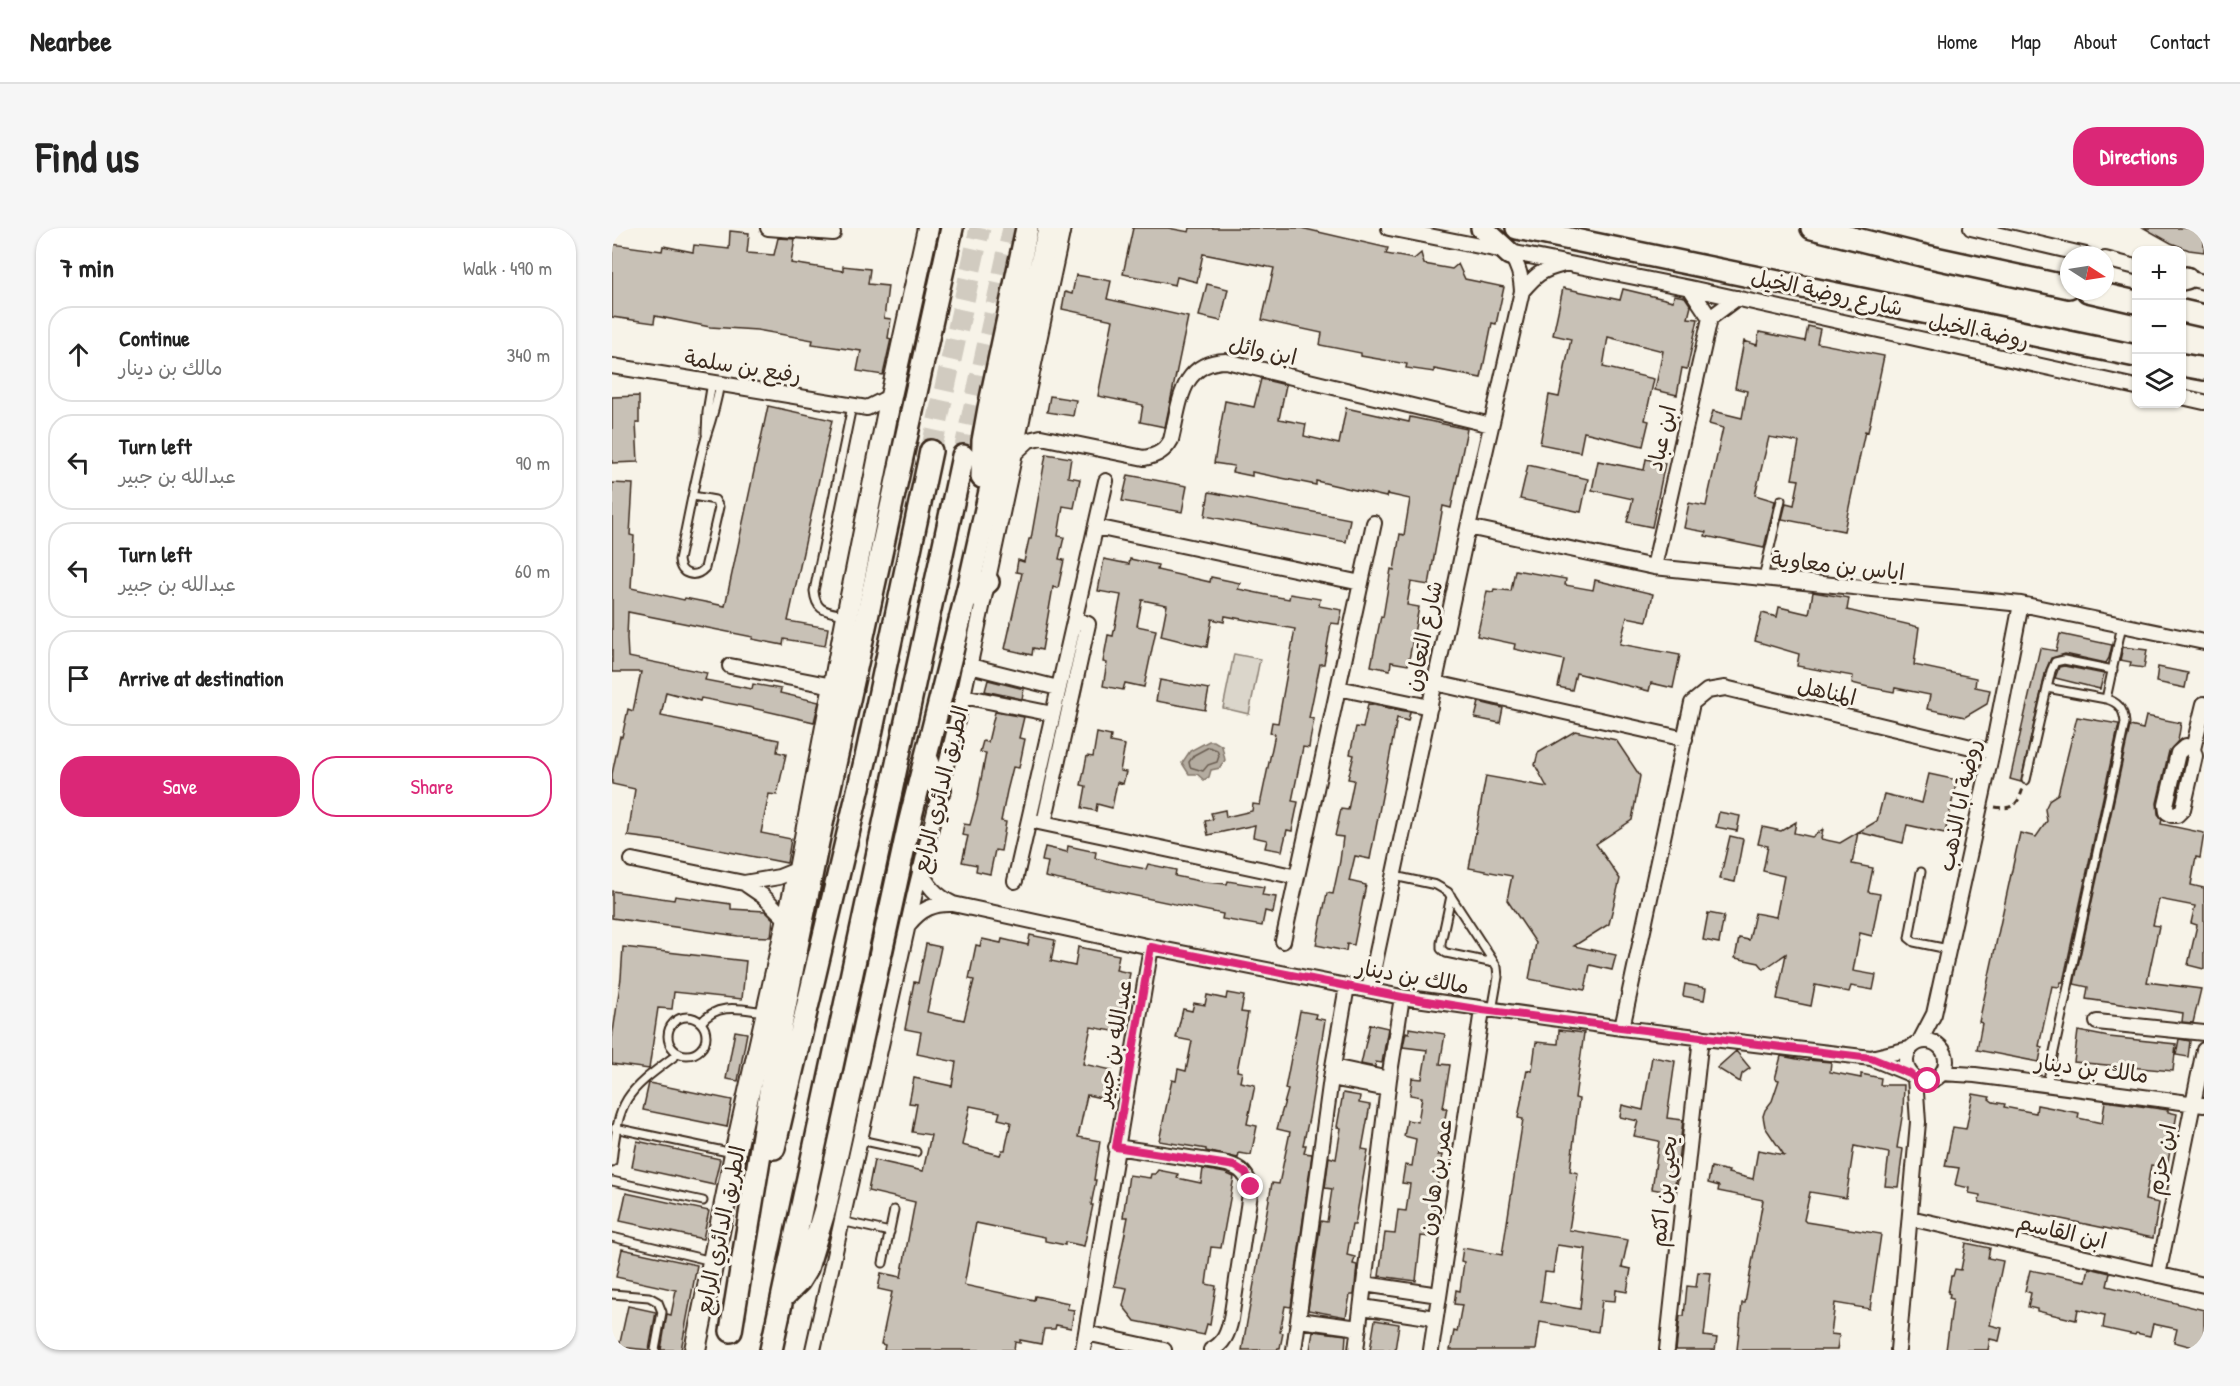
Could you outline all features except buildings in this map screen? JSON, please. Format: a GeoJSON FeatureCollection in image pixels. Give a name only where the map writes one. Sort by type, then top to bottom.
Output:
{"type":"FeatureCollection","features":[{"type":"Feature","properties":{"kind":"main road"},"geometry":{"type":"LineString","coordinates":[[729,1341],[774,1068],[816,853],[952,228]]}},
{"type":"Feature","properties":{"kind":"main road"},"geometry":{"type":"LineString","coordinates":[[984,513],[981,474],[983,441],[1027,228]]}},
{"type":"Feature","properties":{"kind":"main road"},"geometry":{"type":"LineString","coordinates":[[783,1297],[799,1281],[807,1268],[825,1209],[909,825],[964,601],[1049,228]]}},
{"type":"Feature","properties":{"kind":"main road"},"geometry":{"type":"LineString","coordinates":[[1482,228],[1510,254]]}},
{"type":"Feature","properties":{"kind":"main road","name":"شارع روضة الخيل"},"geometry":{"type":"LineString","coordinates":[[1517,228],[2132,355]]}},
{"type":"Feature","properties":{"kind":"main road"},"geometry":{"type":"LineString","coordinates":[[1812,228],[1921,255],[2060,285]]}},
{"type":"Feature","properties":{"kind":"main road"},"geometry":{"type":"LineString","coordinates":[[2114,288],[2132,286]]}},
{"type":"Feature","properties":{"kind":"main road"},"geometry":{"type":"LineString","coordinates":[[2114,296],[2132,301]]}},
{"type":"Feature","properties":{"kind":"main road"},"geometry":{"type":"LineString","coordinates":[[2186,312],[2204,316]]}},
{"type":"Feature","properties":{"kind":"main road","name":"الطريق الدائري الرابع"},"geometry":{"type":"LineString","coordinates":[[729,1341],[867,753],[931,451]]}},
{"type":"Feature","properties":{"kind":"main road","name":"الطريق الدائري الرابع"},"geometry":{"type":"LineString","coordinates":[[771,1350],[963,456]]}},
{"type":"Feature","properties":{"kind":"main road"},"geometry":{"type":"LineString","coordinates":[[964,601],[988,582]]}},
{"type":"Feature","properties":{"kind":"main road"},"geometry":{"type":"LineString","coordinates":[[926,758],[940,789]]}},
{"type":"Feature","properties":{"kind":"street"},"geometry":{"type":"LineString","coordinates":[[768,228],[833,232]]}},
{"type":"Feature","properties":{"kind":"street","name":"الطريق الدائري الرابع"},"geometry":{"type":"LineString","coordinates":[[695,1350],[715,1262],[735,1154],[799,869],[846,616],[928,228]]}},
{"type":"Feature","properties":{"kind":"street","name":"الطريق الدائري الرابع"},"geometry":{"type":"LineString","coordinates":[[813,1350],[920,869],[963,696],[1063,228]]}},
{"type":"Feature","properties":{"kind":"street","name":"روضة الخيل"},"geometry":{"type":"LineString","coordinates":[[1389,228],[1737,298],[2132,386]]}},
{"type":"Feature","properties":{"kind":"street"},"geometry":{"type":"LineString","coordinates":[[1971,228],[2060,249]]}},
{"type":"Feature","properties":{"kind":"street","name":"شارع التعاون"},"geometry":{"type":"LineString","coordinates":[[1369,990],[1468,526],[1522,291],[1521,274],[1510,254]]}},
{"type":"Feature","properties":{"kind":"street"},"geometry":{"type":"LineString","coordinates":[[2114,261],[2132,266]]}},
{"type":"Feature","properties":{"kind":"street"},"geometry":{"type":"LineString","coordinates":[[1522,291],[1536,275],[1563,264]]}},
{"type":"Feature","properties":{"kind":"street"},"geometry":{"type":"LineString","coordinates":[[1690,288],[1710,318],[1737,298]]}},
{"type":"Feature","properties":{"kind":"street","name":"ابن عباد"},"geometry":{"type":"LineString","coordinates":[[1654,567],[1710,318]]}},
{"type":"Feature","properties":{"kind":"street","name":"ابن وائل"},"geometry":{"type":"LineString","coordinates":[[1014,454],[1029,440],[1047,438],[1144,458],[1152,457],[1166,448],[1171,440],[1184,386],[1201,366],[1213,361],[1226,361],[1491,424]]}},
{"type":"Feature","properties":{"kind":"street","name":"رفيع بن سلمة"},"geometry":{"type":"LineString","coordinates":[[612,366],[867,408]]}},
{"type":"Feature","properties":{"kind":"street"},"geometry":{"type":"LineString","coordinates":[[885,428],[867,408],[891,396],[919,376]]}},
{"type":"Feature","properties":{"kind":"street"},"geometry":{"type":"LineString","coordinates":[[2186,398],[2204,402]]}},
{"type":"Feature","properties":{"kind":"street"},"geometry":{"type":"LineString","coordinates":[[1023,415],[1031,428],[1047,438]]}},
{"type":"Feature","properties":{"kind":"street"},"geometry":{"type":"LineString","coordinates":[[1015,881],[1106,481]]}},
{"type":"Feature","properties":{"kind":"street"},"geometry":{"type":"LineString","coordinates":[[1283,941],[1374,523]]}},
{"type":"Feature","properties":{"kind":"street","name":"اياس بن معاوية"},"geometry":{"type":"LineString","coordinates":[[1468,526],[1654,567],[2021,604],[2204,642]]}},
{"type":"Feature","properties":{"kind":"street"},"geometry":{"type":"LineString","coordinates":[[1096,527],[1361,583]]}},
{"type":"Feature","properties":{"kind":"street","name":"روضة ابا الذهب"},"geometry":{"type":"LineString","coordinates":[[1938,1044],[1934,1014],[1992,752],[2021,604]]}},
{"type":"Feature","properties":{"kind":"street"},"geometry":{"type":"LineString","coordinates":[[1044,823],[1088,624],[1075,619]]}},
{"type":"Feature","properties":{"kind":"street"},"geometry":{"type":"LineString","coordinates":[[730,666],[833,686],[845,722]]}},
{"type":"Feature","properties":{"kind":"street"},"geometry":{"type":"LineString","coordinates":[[969,666],[1058,688]]}},
{"type":"Feature","properties":{"kind":"street"},"geometry":{"type":"LineString","coordinates":[[1435,684],[1685,739]]}},
{"type":"Feature","properties":{"kind":"street"},"geometry":{"type":"LineString","coordinates":[[1338,688],[1430,707]]}},
{"type":"Feature","properties":{"kind":"street","name":"المناهل"},"geometry":{"type":"LineString","coordinates":[[1622,1028],[1692,703],[1707,691],[1725,688],[1992,752]]}},
{"type":"Feature","properties":{"kind":"street"},"geometry":{"type":"LineString","coordinates":[[963,696],[1053,714]]}},
{"type":"Feature","properties":{"kind":"street"},"geometry":{"type":"LineString","coordinates":[[2193,749],[2204,704]]}},
{"type":"Feature","properties":{"kind":"street"},"geometry":{"type":"LineString","coordinates":[[1029,820],[1297,877]]}},
{"type":"Feature","properties":{"kind":"street"},"geometry":{"type":"LineString","coordinates":[[632,860],[744,883],[779,877],[799,869]]}},
{"type":"Feature","properties":{"kind":"street","name":"مالك بن دينار"},"geometry":{"type":"LineString","coordinates":[[920,869],[936,894],[953,904]]}},
{"type":"Feature","properties":{"kind":"street"},"geometry":{"type":"LineString","coordinates":[[744,883],[764,896],[788,921]]}},
{"type":"Feature","properties":{"kind":"street","name":"مالك بن دينار"},"geometry":{"type":"LineString","coordinates":[[908,926],[922,910],[932,906],[953,904],[1151,947],[1402,997],[1487,1011],[1871,1058],[1918,1078]]}},
{"type":"Feature","properties":{"kind":"street","name":"عبدالله بن جبير"},"geometry":{"type":"LineString","coordinates":[[1083,1350],[1151,947]]}},
{"type":"Feature","properties":{"kind":"street"},"geometry":{"type":"LineString","coordinates":[[1294,1350],[1332,1073],[1347,986]]}},
{"type":"Feature","properties":{"kind":"street"},"geometry":{"type":"LineString","coordinates":[[1356,1350],[1402,997]]}},
{"type":"Feature","properties":{"kind":"street","name":"عمر بن هارون"},"geometry":{"type":"LineString","coordinates":[[1431,1350],[1487,1011]]}},
{"type":"Feature","properties":{"kind":"street","name":"روضة ابا الذهب"},"geometry":{"type":"LineString","coordinates":[[1914,1045],[1934,1014]]}},
{"type":"Feature","properties":{"kind":"street"},"geometry":{"type":"LineString","coordinates":[[2097,1022],[2204,1033]]}},
{"type":"Feature","properties":{"kind":"street","name":"يحيى بن اكثم"},"geometry":{"type":"LineString","coordinates":[[1667,1350],[1701,1037]]}},
{"type":"Feature","properties":{"kind":"street"},"geometry":{"type":"LineString","coordinates":[[1898,1350],[1918,1122],[1918,1078],[1905,1062],[1914,1045],[1926,1040],[1938,1044],[1945,1053],[1946,1059],[1942,1073],[1918,1078]]}},
{"type":"Feature","properties":{"kind":"street","name":"مالك بن دينار"},"geometry":{"type":"LineString","coordinates":[[1871,1058],[1914,1045]]}},
{"type":"Feature","properties":{"kind":"street","name":"ابن حزم"},"geometry":{"type":"LineString","coordinates":[[2158,1275],[2199,1104],[2204,1050]]}},
{"type":"Feature","properties":{"kind":"street","name":"مالك بن دينار"},"geometry":{"type":"LineString","coordinates":[[1946,1059],[1975,1075]]}},
{"type":"Feature","properties":{"kind":"street","name":"الطريق الدائري الرابع"},"geometry":{"type":"LineString","coordinates":[[704,1350],[758,1104],[767,1079],[774,1068]]}},
{"type":"Feature","properties":{"kind":"street"},"geometry":{"type":"LineString","coordinates":[[1332,1073],[1389,1084]]}},
{"type":"Feature","properties":{"kind":"street","name":"مالك بن دينار"},"geometry":{"type":"LineString","coordinates":[[1942,1073],[1975,1075],[2199,1104]]}},
{"type":"Feature","properties":{"kind":"street"},"geometry":{"type":"LineString","coordinates":[[1116,1147],[1221,1162],[1235,1166],[1246,1173],[1251,1187],[1231,1319],[1227,1336],[1211,1350]]}},
{"type":"Feature","properties":{"kind":"street","name":"ابن القاسم"},"geometry":{"type":"LineString","coordinates":[[1910,1218],[2204,1285]]}},
{"type":"Feature","properties":{"kind":"street"},"geometry":{"type":"LineString","coordinates":[[1364,1284],[1439,1295]]}},
{"type":"Feature","properties":{"kind":"street"},"geometry":{"type":"LineString","coordinates":[[1362,1307],[1435,1318]]}},
{"type":"Feature","properties":{"kind":"street"},"geometry":{"type":"LineString","coordinates":[[1299,1320],[1359,1328]]}},
{"type":"Feature","properties":{"kind":"street"},"geometry":{"type":"LineString","coordinates":[[1086,1333],[1164,1350]]}},
{"type":"Feature","properties":{"kind":"lane"},"geometry":{"type":"LineString","coordinates":[[693,496],[715,500],[719,507],[705,568],[693,575],[681,569],[679,560],[693,496],[707,435],[706,411],[716,382]]}},
{"type":"Feature","properties":{"kind":"lane"},"geometry":{"type":"LineString","coordinates":[[846,616],[819,607],[814,591],[852,406]]}},
{"type":"Feature","properties":{"kind":"lane"},"geometry":{"type":"LineString","coordinates":[[1763,578],[1781,500]]}},
{"type":"Feature","properties":{"kind":"lane"},"geometry":{"type":"LineString","coordinates":[[2106,699],[2122,625]]}},
{"type":"Feature","properties":{"kind":"lane"},"geometry":{"type":"LineString","coordinates":[[2026,780],[2051,670],[2055,663],[2064,660],[2113,670]]}},
{"type":"Feature","properties":{"kind":"lane"},"geometry":{"type":"LineString","coordinates":[[2047,688],[2106,699],[2119,706],[2125,723],[2047,1084]]}},
{"type":"Feature","properties":{"kind":"lane"},"geometry":{"type":"LineString","coordinates":[[1921,872],[1909,938],[1914,942],[1948,949]]}},
{"type":"Feature","properties":{"kind":"lane"},"geometry":{"type":"LineString","coordinates":[[1394,876],[1440,886],[1451,896],[1494,963],[1498,977],[1487,1011]]}},
{"type":"Feature","properties":{"kind":"lane"},"geometry":{"type":"LineString","coordinates":[[1451,896],[1440,943],[1441,949],[1446,953],[1494,963]]}},
{"type":"Feature","properties":{"kind":"lane"},"geometry":{"type":"LineString","coordinates":[[701,1023],[711,1013],[727,1008],[767,1012]]}},
{"type":"Feature","properties":{"kind":"lane"},"geometry":{"type":"LineString","coordinates":[[683,1018],[696,1019],[701,1023],[706,1035],[703,1047],[692,1055],[679,1053],[670,1044],[669,1031],[672,1025],[683,1018]]}},
{"type":"Feature","properties":{"kind":"lane"},"geometry":{"type":"LineString","coordinates":[[612,1162],[615,1128],[622,1106],[635,1087],[679,1053]]}},
{"type":"Feature","properties":{"kind":"lane"},"geometry":{"type":"LineString","coordinates":[[615,1128],[735,1154]]}},
{"type":"Feature","properties":{"kind":"lane"},"geometry":{"type":"LineString","coordinates":[[860,1140],[916,1152]]}},
{"type":"Feature","properties":{"kind":"lane"},"geometry":{"type":"LineString","coordinates":[[612,1181],[703,1201]]}},
{"type":"Feature","properties":{"kind":"lane"},"geometry":{"type":"LineString","coordinates":[[883,1263],[894,1210]]}},
{"type":"Feature","properties":{"kind":"lane"},"geometry":{"type":"LineString","coordinates":[[842,1221],[890,1232]]}},
{"type":"Feature","properties":{"kind":"lane"},"geometry":{"type":"LineString","coordinates":[[612,1237],[715,1262]]}},
{"type":"Feature","properties":{"kind":"lane"},"geometry":{"type":"LineString","coordinates":[[612,1294],[649,1298],[658,1302],[662,1312],[655,1350]]}},
{"type":"Feature","properties":{"kind":"path"},"geometry":{"type":"LineString","coordinates":[[2004,809],[2014,807],[2020,801],[2026,780]]}},
{"type":"Feature","properties":{"kind":"shaded area"},"geometry":{"type":"Polygon","coordinates":[[[1234,654],[1260,659],[1249,714],[1223,708],[1234,654]]]}},
{"type":"Feature","properties":{"kind":"water"},"geometry":{"type":"Polygon","coordinates":[[[1209,741],[1222,746],[1225,760],[1220,768],[1211,770],[1209,777],[1204,780],[1197,774],[1189,774],[1182,763],[1190,751],[1209,741]]]}},
{"type":"Feature","properties":{"kind":"tunnel"},"geometry":{"type":"LineString","coordinates":[[931,451],[980,228]]}},
{"type":"Feature","properties":{"kind":"tunnel"},"geometry":{"type":"LineString","coordinates":[[963,456],[1013,228]]}},
{"type":"Feature","properties":{"kind":"route"},"geometry":{"type":"LineString","coordinates":[[1251,1187],[1246,1173],[1235,1166],[1116,1147],[1151,947],[1402,997],[1482,1010],[1871,1058],[1921,1081],[1928,1081]]}}]}
